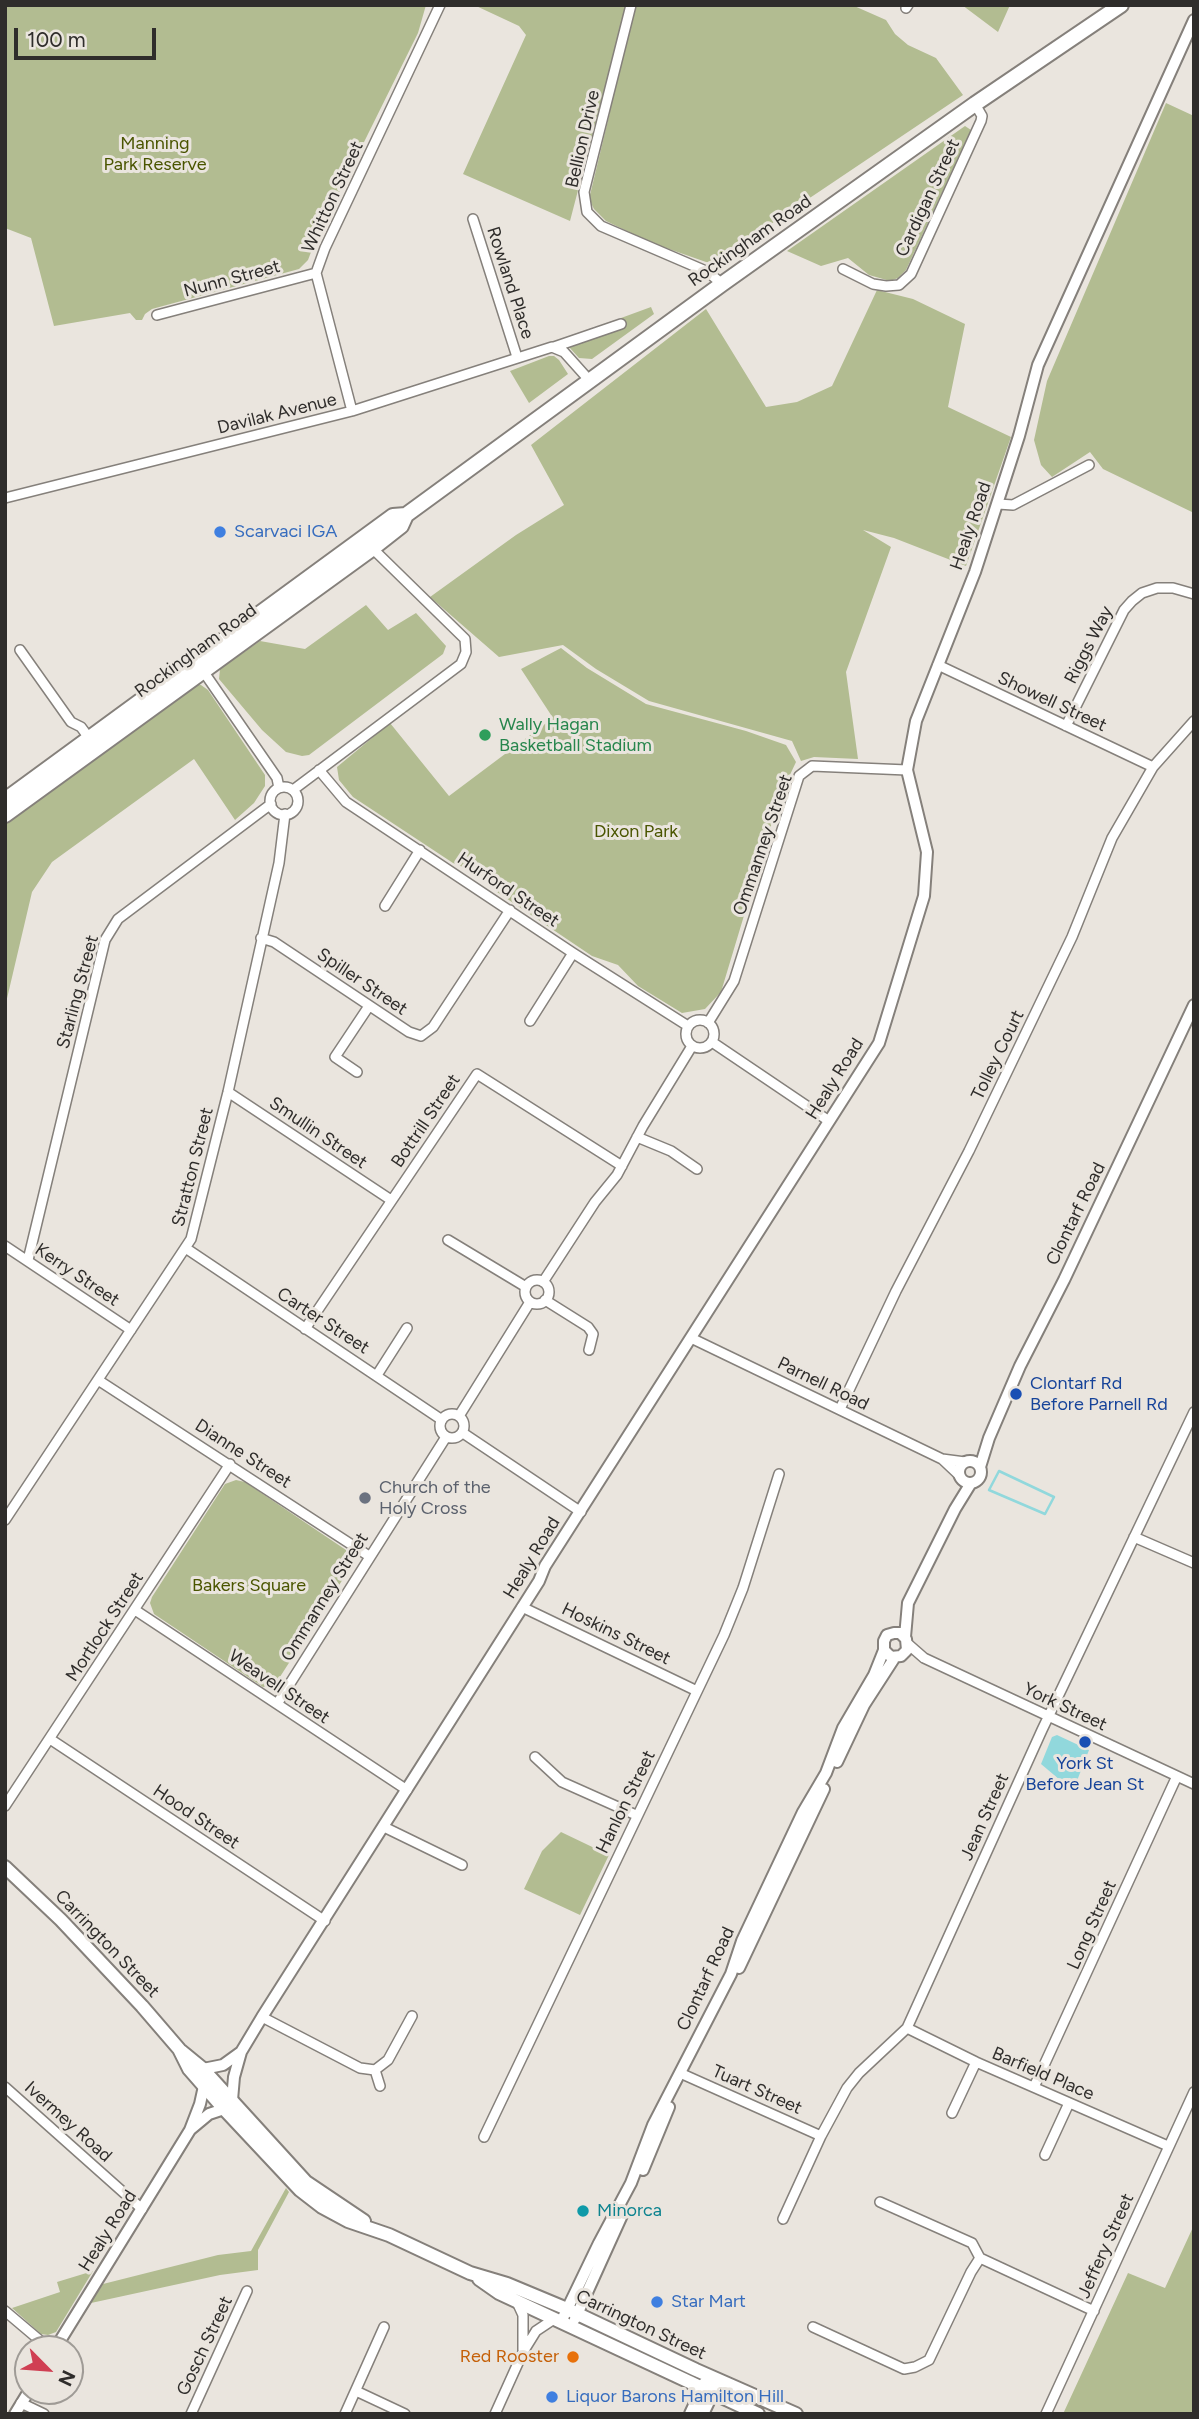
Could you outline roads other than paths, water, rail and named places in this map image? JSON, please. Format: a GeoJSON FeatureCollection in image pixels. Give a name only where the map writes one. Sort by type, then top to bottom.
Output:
{"type":"FeatureCollection","features":[{"type":"Feature","properties":{"kind":"main road","name":"Rockingham Road"},"geometry":{"type":"LineString","coordinates":[[5,815],[199,665],[368,543],[393,516],[406,515],[722,284],[975,104],[1121,5]]}},
{"type":"Feature","properties":{"kind":"main road","name":"Rockingham Road"},"geometry":{"type":"LineString","coordinates":[[5,800],[89,738],[199,665]]}},
{"type":"Feature","properties":{"kind":"main road","name":"Carrington Street"},"geometry":{"type":"LineString","coordinates":[[5,1867],[61,1920],[179,2049],[203,2069],[228,2104],[300,2190],[322,2207],[348,2221],[388,2235],[470,2273],[507,2284],[573,2311],[796,2414]]}},
{"type":"Feature","properties":{"kind":"main road","name":"Carrington Street"},"geometry":{"type":"LineString","coordinates":[[179,2049],[189,2069],[204,2086],[228,2104]]}},
{"type":"Feature","properties":{"kind":"main road","name":"Carrington Street"},"geometry":{"type":"LineString","coordinates":[[470,2273],[517,2302],[758,2414]]}},
{"type":"Feature","properties":{"kind":"main road"},"geometry":{"type":"LineString","coordinates":[[691,2414],[714,2378]]}},
{"type":"Feature","properties":{"kind":"main road"},"geometry":{"type":"LineString","coordinates":[[702,2414],[707,2392]]}},
{"type":"Feature","properties":{"kind":"street","name":"Whitton Street"},"geometry":{"type":"LineString","coordinates":[[352,411],[316,273],[325,248],[440,5]]}},
{"type":"Feature","properties":{"kind":"street","name":"Bellion Drive"},"geometry":{"type":"LineString","coordinates":[[631,5],[584,192],[587,212],[601,226],[708,272],[722,284]]}},
{"type":"Feature","properties":{"kind":"street","name":"Healy Road"},"geometry":{"type":"LineString","coordinates":[[190,2130],[209,2114],[228,2104],[241,2052],[262,2017],[539,1581],[545,1566],[879,1043],[924,896],[927,852],[907,770],[916,722],[975,572],[1019,436],[1038,365],[1194,20]]}},
{"type":"Feature","properties":{"kind":"street","name":"Cardigan Street"},"geometry":{"type":"LineString","coordinates":[[843,269],[873,284],[886,286],[899,285],[911,274],[981,121],[982,116],[975,104]]}},
{"type":"Feature","properties":{"kind":"street","name":"Rowland Place"},"geometry":{"type":"LineString","coordinates":[[473,219],[517,357]]}},
{"type":"Feature","properties":{"kind":"street","name":"Nunn Street"},"geometry":{"type":"LineString","coordinates":[[157,316],[316,273]]}},
{"type":"Feature","properties":{"kind":"street","name":"Davilak Avenue"},"geometry":{"type":"LineString","coordinates":[[5,498],[352,411],[621,324]]}},
{"type":"Feature","properties":{"kind":"street"},"geometry":{"type":"LineString","coordinates":[[552,347],[564,352],[590,381]]}},
{"type":"Feature","properties":{"kind":"street"},"geometry":{"type":"LineString","coordinates":[[998,504],[1013,505],[1089,465]]}},
{"type":"Feature","properties":{"kind":"street"},"geometry":{"type":"LineString","coordinates":[[279,788],[293,790],[461,664],[466,652],[466,639],[368,543]]}},
{"type":"Feature","properties":{"kind":"street","name":"Riggs Way"},"geometry":{"type":"LineString","coordinates":[[1066,726],[1124,610],[1132,601],[1142,593],[1157,588],[1173,588],[1194,594]]}},
{"type":"Feature","properties":{"kind":"street"},"geometry":{"type":"LineString","coordinates":[[20,650],[71,722],[81,727],[89,738]]}},
{"type":"Feature","properties":{"kind":"street"},"geometry":{"type":"LineString","coordinates":[[199,665],[270,767],[279,788]]}},
{"type":"Feature","properties":{"kind":"street","name":"Showell Street"},"geometry":{"type":"LineString","coordinates":[[938,665],[1153,767]]}},
{"type":"Feature","properties":{"kind":"street","name":"Tolley Court"},"geometry":{"type":"LineString","coordinates":[[840,1409],[1072,937],[1112,838],[1153,767],[1194,721]]}},
{"type":"Feature","properties":{"kind":"street","name":"Ommanney Street"},"geometry":{"type":"LineString","coordinates":[[708,1023],[734,981],[799,776],[812,766],[907,770]]}},
{"type":"Feature","properties":{"kind":"street","name":"Hurford Street"},"geometry":{"type":"LineString","coordinates":[[318,770],[346,802],[688,1026]]}},
{"type":"Feature","properties":{"kind":"street"},"geometry":{"type":"LineString","coordinates":[[279,788],[271,796],[271,804],[276,812],[285,814],[296,807],[298,798],[293,790]]}},
{"type":"Feature","properties":{"kind":"street","name":"Starling Street"},"geometry":{"type":"LineString","coordinates":[[27,1260],[105,940],[118,919],[271,804]]}},
{"type":"Feature","properties":{"kind":"street","name":"Stratton Street"},"geometry":{"type":"LineString","coordinates":[[5,1520],[187,1249],[228,1092],[279,863],[285,814]]}},
{"type":"Feature","properties":{"kind":"street"},"geometry":{"type":"LineString","coordinates":[[385,905],[420,850]]}},
{"type":"Feature","properties":{"kind":"street","name":"Spiller Street"},"geometry":{"type":"LineString","coordinates":[[261,939],[274,942],[409,1032],[421,1036],[433,1027],[510,910]]}},
{"type":"Feature","properties":{"kind":"street"},"geometry":{"type":"LineString","coordinates":[[530,1021],[573,953]]}},
{"type":"Feature","properties":{"kind":"street","name":"Clontarf Road"},"geometry":{"type":"LineString","coordinates":[[971,1463],[989,1438],[1020,1366],[1065,1280],[1194,1005]]}},
{"type":"Feature","properties":{"kind":"street"},"geometry":{"type":"LineString","coordinates":[[357,1072],[335,1057],[369,1006]]}},
{"type":"Feature","properties":{"kind":"street"},"geometry":{"type":"LineString","coordinates":[[694,1021],[708,1023],[714,1035],[712,1042],[699,1048],[692,1046],[687,1040],[688,1026],[694,1021]]}},
{"type":"Feature","properties":{"kind":"street"},"geometry":{"type":"LineString","coordinates":[[712,1042],[829,1121]]}},
{"type":"Feature","properties":{"kind":"street"},"geometry":{"type":"LineString","coordinates":[[543,1282],[594,1202],[622,1166],[692,1046]]}},
{"type":"Feature","properties":{"kind":"street","name":"Bottrill Street"},"geometry":{"type":"LineString","coordinates":[[305,1329],[477,1074],[622,1166]]}},
{"type":"Feature","properties":{"kind":"street","name":"Smullin Street"},"geometry":{"type":"LineString","coordinates":[[228,1092],[391,1200]]}},
{"type":"Feature","properties":{"kind":"street"},"geometry":{"type":"LineString","coordinates":[[637,1137],[671,1150],[697,1168]]}},
{"type":"Feature","properties":{"kind":"street"},"geometry":{"type":"LineString","coordinates":[[448,1240],[526,1287]]}},
{"type":"Feature","properties":{"kind":"street","name":"Kerry Street"},"geometry":{"type":"LineString","coordinates":[[5,1246],[131,1330]]}},
{"type":"Feature","properties":{"kind":"street","name":"Carter Street"},"geometry":{"type":"LineString","coordinates":[[187,1249],[442,1420]]}},
{"type":"Feature","properties":{"kind":"street"},"geometry":{"type":"LineString","coordinates":[[537,1280],[548,1287],[548,1294],[545,1300],[535,1304],[526,1298],[526,1287],[537,1280]]}},
{"type":"Feature","properties":{"kind":"street"},"geometry":{"type":"LineString","coordinates":[[545,1300],[588,1327],[593,1334],[589,1350]]}},
{"type":"Feature","properties":{"kind":"street"},"geometry":{"type":"LineString","coordinates":[[459,1416],[530,1302]]}},
{"type":"Feature","properties":{"kind":"street"},"geometry":{"type":"LineString","coordinates":[[377,1375],[407,1328]]}},
{"type":"Feature","properties":{"kind":"street","name":"Parnell Road"},"geometry":{"type":"LineString","coordinates":[[691,1339],[942,1459],[964,1479]]}},
{"type":"Feature","properties":{"kind":"street","name":"Dianne Street"},"geometry":{"type":"LineString","coordinates":[[99,1380],[369,1556]]}},
{"type":"Feature","properties":{"kind":"street","name":"Jean Street"},"geometry":{"type":"LineString","coordinates":[[783,2219],[821,2136],[852,2080],[907,2028],[1048,1717],[1194,1412]]}},
{"type":"Feature","properties":{"kind":"street"},"geometry":{"type":"LineString","coordinates":[[450,1414],[459,1416],[464,1424],[463,1433],[455,1438],[446,1437],[440,1429],[442,1420],[450,1414]]}},
{"type":"Feature","properties":{"kind":"street"},"geometry":{"type":"LineString","coordinates":[[463,1433],[581,1512]]}},
{"type":"Feature","properties":{"kind":"street","name":"Ommanney Street"},"geometry":{"type":"LineString","coordinates":[[277,1704],[446,1437]]}},
{"type":"Feature","properties":{"kind":"street","name":"Parnell Road"},"geometry":{"type":"LineString","coordinates":[[942,1459],[971,1463]]}},
{"type":"Feature","properties":{"kind":"street"},"geometry":{"type":"LineString","coordinates":[[902,1638],[887,1635],[884,1650],[898,1657],[907,1650],[902,1638],[906,1611],[955,1509],[964,1479],[960,1466],[971,1463],[980,1477],[964,1479]]}},
{"type":"Feature","properties":{"kind":"street","name":"Mortlock Street"},"geometry":{"type":"LineString","coordinates":[[5,1806],[230,1464]]}},
{"type":"Feature","properties":{"kind":"street","name":"Hanlon Street"},"geometry":{"type":"LineString","coordinates":[[484,2137],[724,1635],[743,1588],[779,1474]]}},
{"type":"Feature","properties":{"kind":"street"},"geometry":{"type":"LineString","coordinates":[[1134,1537],[1194,1563]]}},
{"type":"Feature","properties":{"kind":"street","name":"Hoskins Street"},"geometry":{"type":"LineString","coordinates":[[522,1607],[697,1690]]}},
{"type":"Feature","properties":{"kind":"street","name":"Weavell Street"},"geometry":{"type":"LineString","coordinates":[[135,1609],[407,1790]]}},
{"type":"Feature","properties":{"kind":"street","name":"York Street"},"geometry":{"type":"LineString","coordinates":[[902,1638],[924,1658],[1194,1784]]}},
{"type":"Feature","properties":{"kind":"street","name":"Clontarf Road"},"geometry":{"type":"LineString","coordinates":[[682,2074],[731,1974],[742,1941],[803,1812],[826,1773],[843,1728],[874,1675],[884,1650]]}},
{"type":"Feature","properties":{"kind":"street","name":"Clontarf Road"},"geometry":{"type":"LineString","coordinates":[[562,2323],[573,2311],[631,2183],[650,2132],[733,1981],[864,1705],[898,1657]]}},
{"type":"Feature","properties":{"kind":"street","name":"York Street"},"geometry":{"type":"LineString","coordinates":[[898,1657],[924,1658]]}},
{"type":"Feature","properties":{"kind":"street","name":"Hood Street"},"geometry":{"type":"LineString","coordinates":[[50,1739],[325,1921]]}},
{"type":"Feature","properties":{"kind":"street"},"geometry":{"type":"LineString","coordinates":[[535,1757],[562,1782],[636,1815]]}},
{"type":"Feature","properties":{"kind":"street","name":"Long Street"},"geometry":{"type":"LineString","coordinates":[[1034,2087],[1177,1776]]}},
{"type":"Feature","properties":{"kind":"street"},"geometry":{"type":"LineString","coordinates":[[384,1827],[462,1865]]}},
{"type":"Feature","properties":{"kind":"street"},"geometry":{"type":"LineString","coordinates":[[262,2017],[360,2068],[375,2070],[388,2060],[412,2017]]}},
{"type":"Feature","properties":{"kind":"street","name":"Barfield Place"},"geometry":{"type":"LineString","coordinates":[[907,2028],[976,2062],[1168,2146]]}},
{"type":"Feature","properties":{"kind":"street"},"geometry":{"type":"LineString","coordinates":[[203,2069],[223,2065],[241,2052]]}},
{"type":"Feature","properties":{"kind":"street"},"geometry":{"type":"LineString","coordinates":[[952,2113],[976,2062]]}},
{"type":"Feature","properties":{"kind":"street"},"geometry":{"type":"LineString","coordinates":[[375,2070],[380,2086]]}},
{"type":"Feature","properties":{"kind":"street","name":"Tuart Street"},"geometry":{"type":"LineString","coordinates":[[682,2074],[821,2136]]}},
{"type":"Feature","properties":{"kind":"street","name":"Healy Road"},"geometry":{"type":"LineString","coordinates":[[61,2335],[190,2130],[204,2086]]}},
{"type":"Feature","properties":{"kind":"street","name":"Ivermey Road"},"geometry":{"type":"LineString","coordinates":[[5,2087],[142,2209]]}},
{"type":"Feature","properties":{"kind":"street","name":"Jeffery Street"},"geometry":{"type":"LineString","coordinates":[[1046,2414],[1168,2146],[1190,2112],[1194,2092]]}},
{"type":"Feature","properties":{"kind":"street"},"geometry":{"type":"LineString","coordinates":[[1045,2155],[1069,2103]]}},
{"type":"Feature","properties":{"kind":"street"},"geometry":{"type":"LineString","coordinates":[[880,2202],[972,2244],[980,2258],[1094,2311]]}},
{"type":"Feature","properties":{"kind":"street"},"geometry":{"type":"LineString","coordinates":[[813,2327],[904,2369],[915,2367],[929,2360],[980,2258]]}},
{"type":"Feature","properties":{"kind":"street","name":"Gosch Street"},"geometry":{"type":"LineString","coordinates":[[191,2414],[247,2291]]}},
{"type":"Feature","properties":{"kind":"street"},"geometry":{"type":"LineString","coordinates":[[517,2302],[523,2315],[523,2352]]}},
{"type":"Feature","properties":{"kind":"street"},"geometry":{"type":"LineString","coordinates":[[5,2311],[35,2335]]}},
{"type":"Feature","properties":{"kind":"street"},"geometry":{"type":"LineString","coordinates":[[495,2414],[523,2352],[536,2331],[562,2323]]}},
{"type":"Feature","properties":{"kind":"street"},"geometry":{"type":"LineString","coordinates":[[345,2414],[384,2327]]}},
{"type":"Feature","properties":{"kind":"street"},"geometry":{"type":"LineString","coordinates":[[356,2391],[405,2414]]}},
{"type":"Feature","properties":{"kind":"street"},"geometry":{"type":"LineString","coordinates":[[25,2405],[44,2414]]}},
{"type":"Feature","properties":{"kind":"water"},"geometry":{"type":"Polygon","coordinates":[[[1057,1735],[1089,1750],[1073,1791],[1041,1764],[1052,1737],[1057,1735]]]}},
{"type":"Feature","properties":{"kind":"waterway"},"geometry":{"type":"LineString","coordinates":[[999,1471],[1054,1497],[1045,1514],[989,1490],[999,1471]]}},
{"type":"Feature","properties":{"kind":"place","name":"Scarvaci IGA"},"geometry":{"type":"Point","coordinates":[220,532]}},
{"type":"Feature","properties":{"kind":"place","name":"Wally Hagan Basketball Stadium"},"geometry":{"type":"Point","coordinates":[485,735]}},
{"type":"Feature","properties":{"kind":"place","name":"Clontarf Rd Before Parnell Rd"},"geometry":{"type":"Point","coordinates":[1016,1394]}},
{"type":"Feature","properties":{"kind":"place","name":"Church of the Holy Cross"},"geometry":{"type":"Point","coordinates":[365,1498]}},
{"type":"Feature","properties":{"kind":"place","name":"York St Before Jean St"},"geometry":{"type":"Point","coordinates":[1085,1742]}},
{"type":"Feature","properties":{"kind":"place","name":"Minorca"},"geometry":{"type":"Point","coordinates":[583,2211]}},
{"type":"Feature","properties":{"kind":"place","name":"Star Mart"},"geometry":{"type":"Point","coordinates":[657,2302]}},
{"type":"Feature","properties":{"kind":"place","name":"Red Rooster"},"geometry":{"type":"Point","coordinates":[573,2357]}},
{"type":"Feature","properties":{"kind":"place","name":"Liquor Barons Hamilton Hill"},"geometry":{"type":"Point","coordinates":[552,2397]}},
{"type":"Feature","properties":{"kind":"park label","name":"Manning Park Reserve"},"geometry":{"type":"Point","coordinates":[155,154]}},
{"type":"Feature","properties":{"kind":"park label","name":"Dixon Park"},"geometry":{"type":"Point","coordinates":[636,832]}},
{"type":"Feature","properties":{"kind":"park label","name":"Bakers Square"},"geometry":{"type":"Point","coordinates":[249,1586]}}]}
